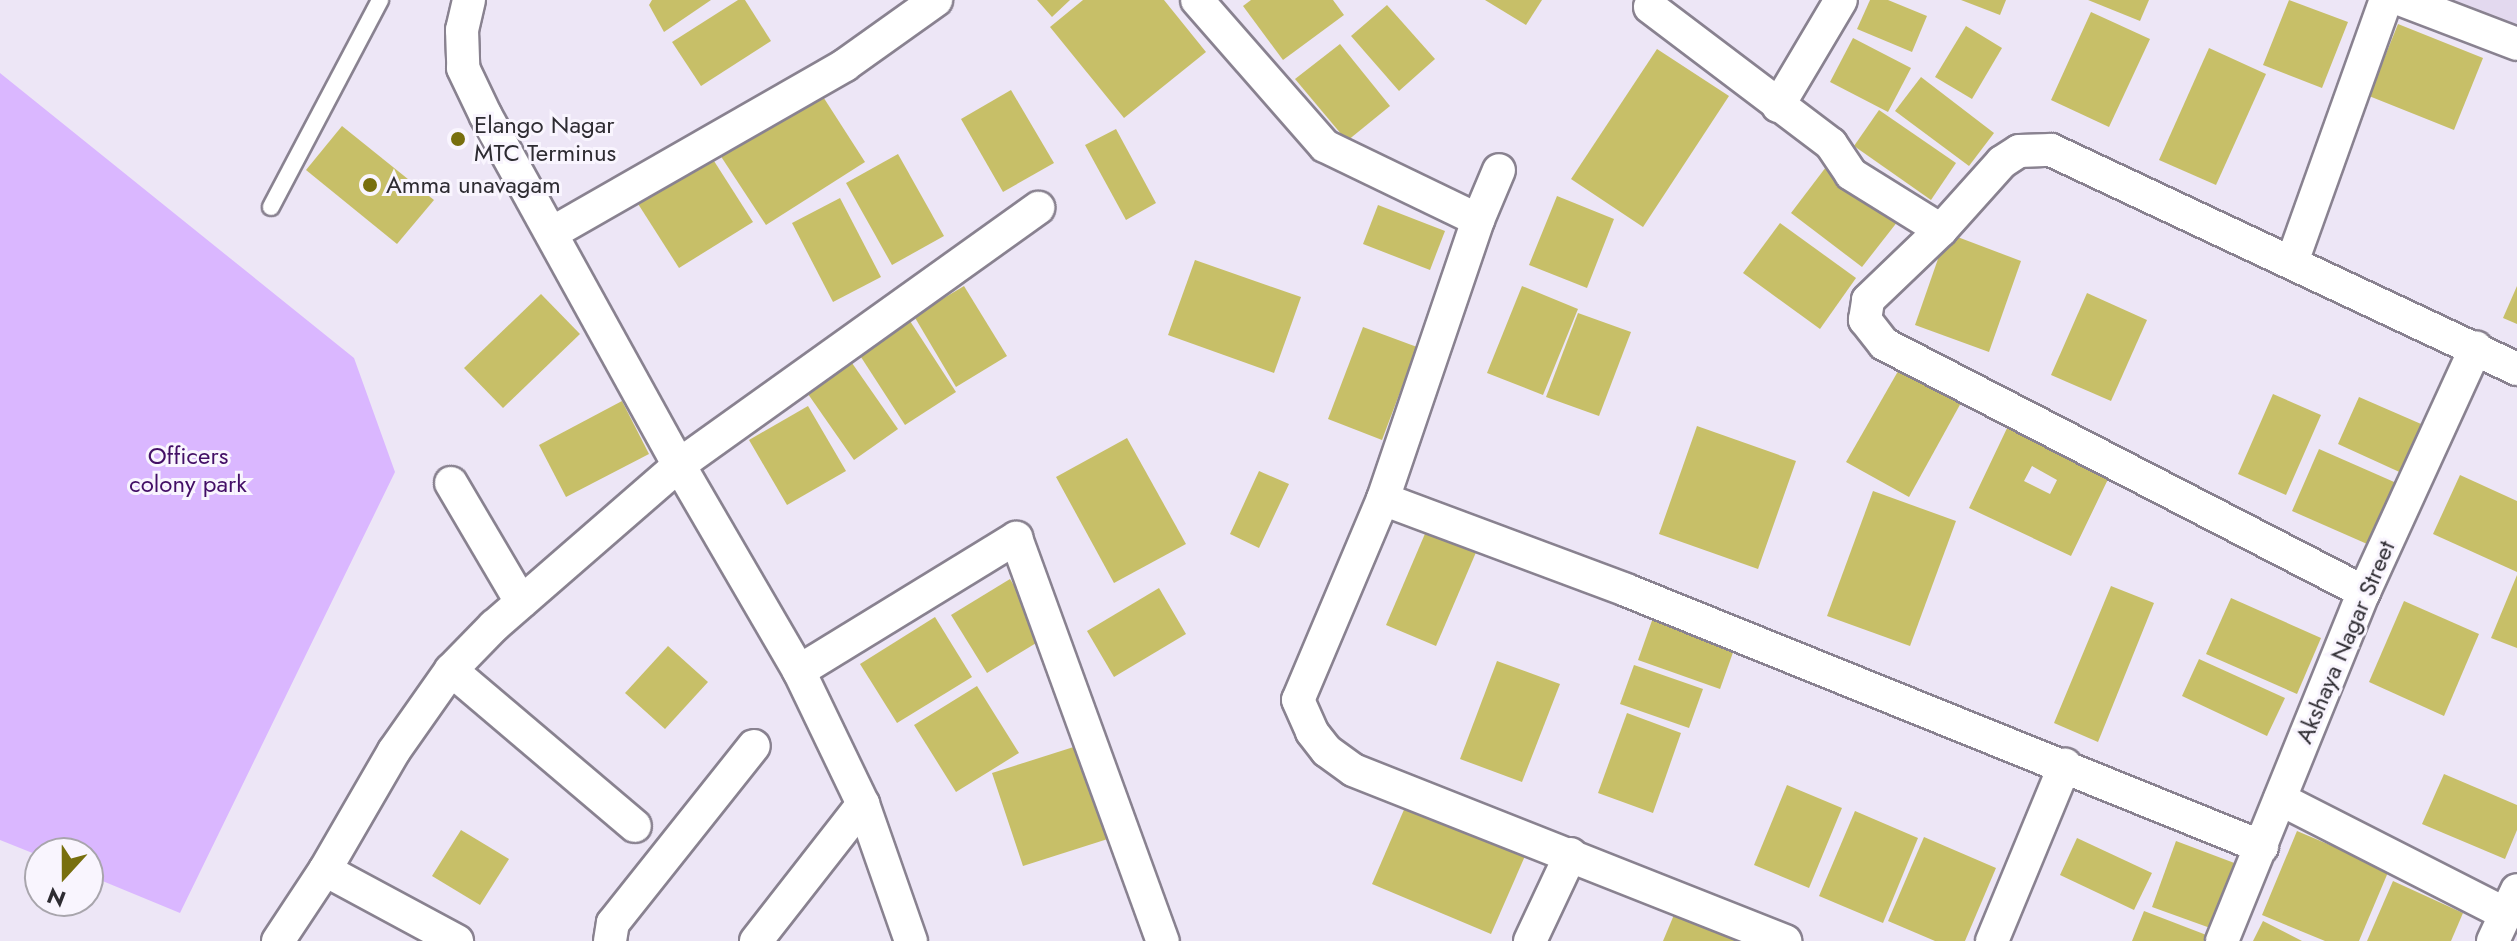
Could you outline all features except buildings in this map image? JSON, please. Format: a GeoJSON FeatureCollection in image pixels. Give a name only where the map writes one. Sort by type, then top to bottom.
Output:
{"type":"FeatureCollection","features":[{"type":"Feature","properties":{"kind":"street"},"geometry":{"type":"LineString","coordinates":[[469,0],[462,30],[463,68],[486,116],[679,465],[799,671],[863,804],[911,941]]}},
{"type":"Feature","properties":{"kind":"street"},"geometry":{"type":"LineString","coordinates":[[552,233],[845,65],[936,0]]}},
{"type":"Feature","properties":{"kind":"street"},"geometry":{"type":"LineString","coordinates":[[1197,0],[1325,146],[1478,220]]}},
{"type":"Feature","properties":{"kind":"street"},"geometry":{"type":"LineString","coordinates":[[1778,106],[1841,0]]}},
{"type":"Feature","properties":{"kind":"street"},"geometry":{"type":"LineString","coordinates":[[2292,262],[2386,0]]}},
{"type":"Feature","properties":{"kind":"street"},"geometry":{"type":"LineString","coordinates":[[2402,0],[2517,44]]}},
{"type":"Feature","properties":{"kind":"street"},"geometry":{"type":"LineString","coordinates":[[1650,7],[1831,144],[1851,174],[1941,230]]}},
{"type":"Feature","properties":{"kind":"street"},"geometry":{"type":"LineString","coordinates":[[2364,592],[1884,344],[1865,320],[1868,300],[1941,230],[2002,162],[2019,151],[2051,150],[2476,347],[2517,369]]}},
{"type":"Feature","properties":{"kind":"street"},"geometry":{"type":"LineString","coordinates":[[1499,170],[1478,220],[1383,499],[1298,700],[1312,732],[1327,751],[1353,770],[1785,941]]}},
{"type":"Feature","properties":{"kind":"street"},"geometry":{"type":"LineString","coordinates":[[278,941],[325,870],[394,751],[451,670],[521,602],[679,465],[1038,208]]}},
{"type":"Feature","properties":{"kind":"street","name":"Akshaya Nagar Street"},"geometry":{"type":"LineString","coordinates":[[2222,941],[2364,592],[2476,347]]}},
{"type":"Feature","properties":{"kind":"street"},"geometry":{"type":"LineString","coordinates":[[451,483],[521,602]]}},
{"type":"Feature","properties":{"kind":"street"},"geometry":{"type":"LineString","coordinates":[[1383,499],[1626,590],[2262,847]]}},
{"type":"Feature","properties":{"kind":"street"},"geometry":{"type":"LineString","coordinates":[[799,671],[1016,538],[1163,941]]}},
{"type":"Feature","properties":{"kind":"street"},"geometry":{"type":"LineString","coordinates":[[451,670],[635,826]]}},
{"type":"Feature","properties":{"kind":"street"},"geometry":{"type":"LineString","coordinates":[[610,941],[613,923],[754,746]]}},
{"type":"Feature","properties":{"kind":"street"},"geometry":{"type":"LineString","coordinates":[[1992,941],[2065,765]]}},
{"type":"Feature","properties":{"kind":"street"},"geometry":{"type":"LineString","coordinates":[[2280,799],[2505,915]]}},
{"type":"Feature","properties":{"kind":"street"},"geometry":{"type":"LineString","coordinates":[[756,941],[863,804]]}},
{"type":"Feature","properties":{"kind":"street"},"geometry":{"type":"LineString","coordinates":[[1530,941],[1571,854]]}},
{"type":"Feature","properties":{"kind":"street"},"geometry":{"type":"LineString","coordinates":[[325,870],[457,941]]}},
{"type":"Feature","properties":{"kind":"lane"},"geometry":{"type":"LineString","coordinates":[[271,207],[380,0]]}},
{"type":"Feature","properties":{"kind":"shaded area"},"geometry":{"type":"Polygon","coordinates":[[[2438,0],[2517,0],[2517,33],[2438,0]]]}},
{"type":"Feature","properties":{"kind":"green space","name":"Officers colony park"},"geometry":{"type":"Polygon","coordinates":[[[0,73],[354,358],[395,472],[180,913],[104,882],[104,837],[24,837],[24,850],[0,840],[0,73]]]}},
{"type":"Feature","properties":{"kind":"place","name":"Elango Nagar MTC Terminus"},"geometry":{"type":"Point","coordinates":[458,139]}},
{"type":"Feature","properties":{"kind":"place","name":"Amma unavagam"},"geometry":{"type":"Point","coordinates":[370,185]}}]}
